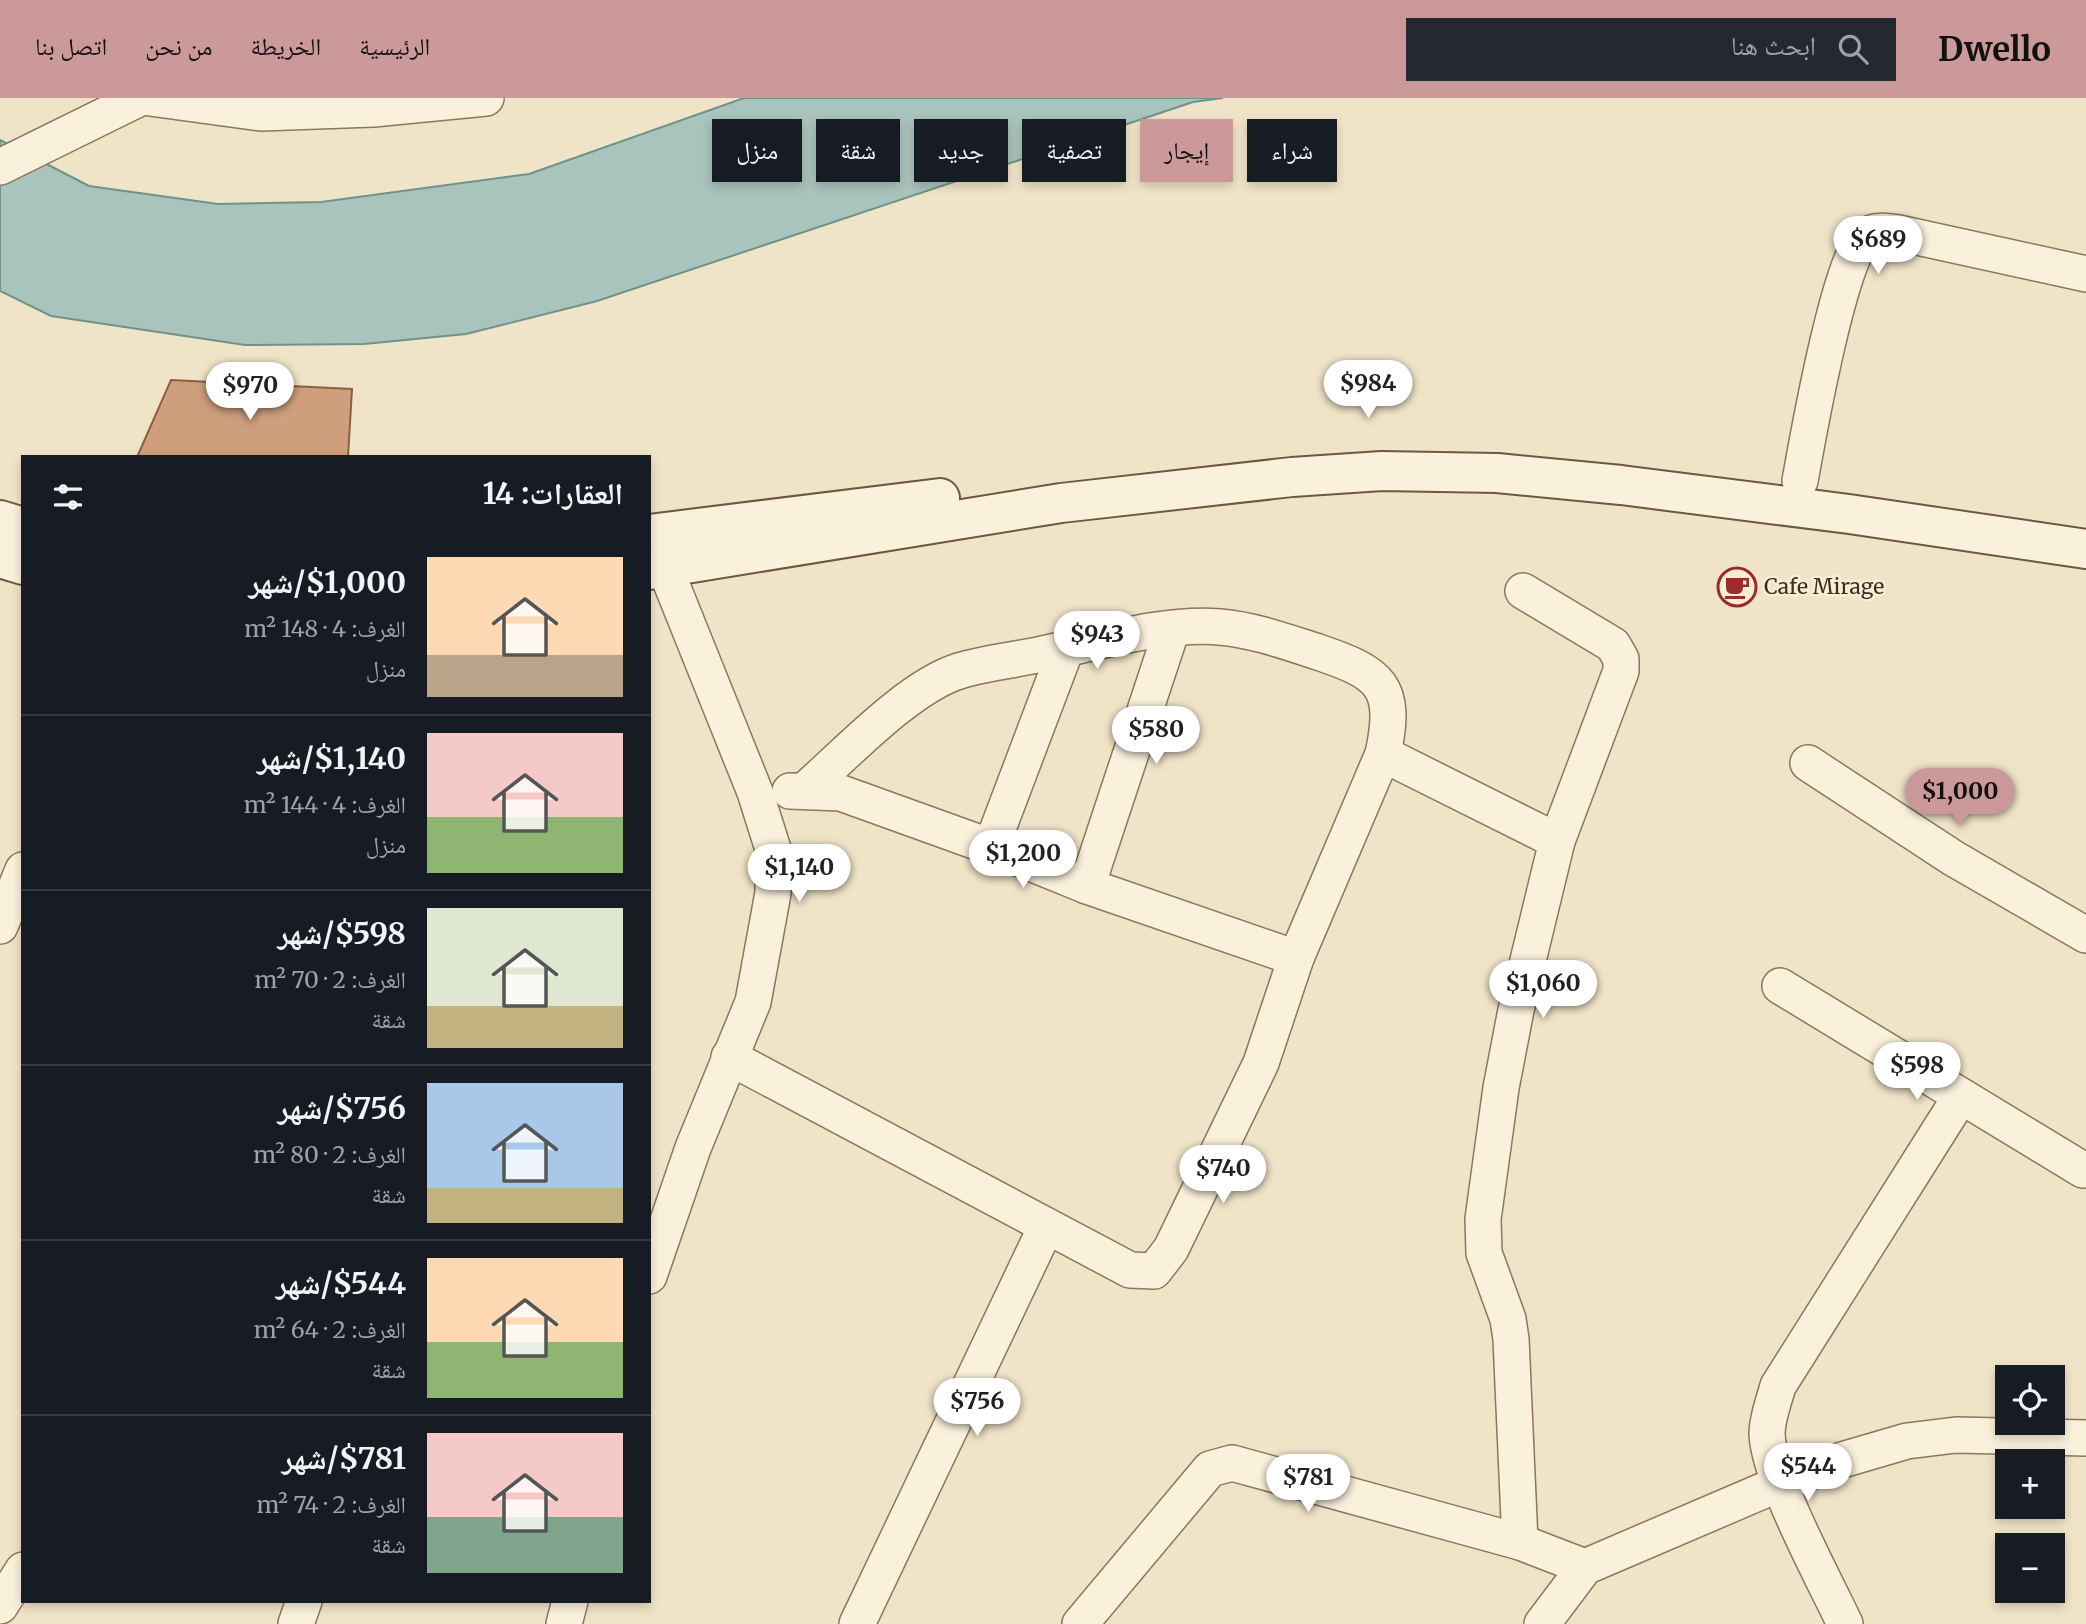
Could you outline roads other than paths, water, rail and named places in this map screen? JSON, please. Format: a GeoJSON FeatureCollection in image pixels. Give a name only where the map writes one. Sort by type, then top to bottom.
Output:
{"type":"FeatureCollection","features":[{"type":"Feature","properties":{"kind":"main road"},"geometry":{"type":"LineString","coordinates":[[655,551],[1187,466],[1386,448],[1499,451],[1800,481],[2086,523]]}},
{"type":"Feature","properties":{"kind":"main road"},"geometry":{"type":"LineString","coordinates":[[655,551],[1292,477],[1382,471],[1497,473],[1621,485],[1849,514],[2086,549]]}},
{"type":"Feature","properties":{"kind":"main road"},"geometry":{"type":"LineString","coordinates":[[0,520],[21,526]]}},
{"type":"Feature","properties":{"kind":"main road"},"geometry":{"type":"LineString","coordinates":[[0,558],[21,564]]}},
{"type":"Feature","properties":{"kind":"street"},"geometry":{"type":"LineString","coordinates":[[0,167],[140,98]]}},
{"type":"Feature","properties":{"kind":"street"},"geometry":{"type":"LineString","coordinates":[[150,98],[261,113],[373,109],[486,98]]}},
{"type":"Feature","properties":{"kind":"street"},"geometry":{"type":"LineString","coordinates":[[1800,481],[1826,342],[1846,279],[1868,234],[1880,231],[1899,233],[2086,274]]}},
{"type":"Feature","properties":{"kind":"street"},"geometry":{"type":"LineString","coordinates":[[651,1266],[729,1057],[753,1002],[773,893],[773,849],[755,792],[655,551]]}},
{"type":"Feature","properties":{"kind":"street"},"geometry":{"type":"LineString","coordinates":[[1520,1542],[1511,1339],[1508,1319],[1484,1253],[1483,1219],[1513,1023],[1557,841],[1621,671],[1621,659],[1613,645],[1522,591]]}},
{"type":"Feature","properties":{"kind":"street"},"geometry":{"type":"LineString","coordinates":[[729,1057],[1130,1270],[1154,1271],[1171,1249],[1261,1063],[1296,958],[1383,754],[1389,729],[1387,698],[1374,675],[1342,660],[1278,639],[1220,627],[1172,629],[957,671],[920,691],[804,791]]}},
{"type":"Feature","properties":{"kind":"street"},"geometry":{"type":"LineString","coordinates":[[1087,886],[1172,629]]}},
{"type":"Feature","properties":{"kind":"street"},"geometry":{"type":"LineString","coordinates":[[991,847],[1066,649]]}},
{"type":"Feature","properties":{"kind":"street"},"geometry":{"type":"LineString","coordinates":[[1383,754],[1557,841]]}},
{"type":"Feature","properties":{"kind":"street"},"geometry":{"type":"LineString","coordinates":[[1808,763],[1953,858],[2086,935]]}},
{"type":"Feature","properties":{"kind":"street"},"geometry":{"type":"LineString","coordinates":[[755,792],[841,793],[991,847],[1087,886],[1296,958]]}},
{"type":"Feature","properties":{"kind":"street"},"geometry":{"type":"LineString","coordinates":[[0,926],[21,875]]}},
{"type":"Feature","properties":{"kind":"street"},"geometry":{"type":"LineString","coordinates":[[1780,986],[2083,1170]]}},
{"type":"Feature","properties":{"kind":"street"},"geometry":{"type":"LineString","coordinates":[[1845,1624],[1781,1483],[1767,1433],[1778,1386],[1961,1096]]}},
{"type":"Feature","properties":{"kind":"street"},"geometry":{"type":"LineString","coordinates":[[857,1624],[1046,1227]]}},
{"type":"Feature","properties":{"kind":"street"},"geometry":{"type":"LineString","coordinates":[[1542,1624],[1585,1567],[1781,1483],[1907,1441],[1988,1435],[2086,1438]]}},
{"type":"Feature","properties":{"kind":"street"},"geometry":{"type":"LineString","coordinates":[[1080,1624],[1210,1469],[1219,1464],[1232,1463],[1520,1542],[1585,1567]]}},
{"type":"Feature","properties":{"kind":"street"},"geometry":{"type":"LineString","coordinates":[[0,1606],[21,1573]]}},
{"type":"Feature","properties":{"kind":"street"},"geometry":{"type":"LineString","coordinates":[[296,1624],[303,1603]]}},
{"type":"Feature","properties":{"kind":"street"},"geometry":{"type":"LineString","coordinates":[[564,1624],[569,1603]]}},
{"type":"Feature","properties":{"kind":"water"},"geometry":{"type":"Polygon","coordinates":[[[744,98],[1223,98],[1193,102],[1126,124],[1126,119],[1022,119],[1022,159],[1008,164],[1008,119],[914,119],[914,182],[953,182],[597,301],[466,334],[364,344],[245,345],[51,316],[0,291],[0,140],[89,186],[218,204],[321,202],[529,174],[744,98]]]}},
{"type":"Feature","properties":{"kind":"place","name":"Cafe Mirage"},"geometry":{"type":"Point","coordinates":[1737,587]}}]}
